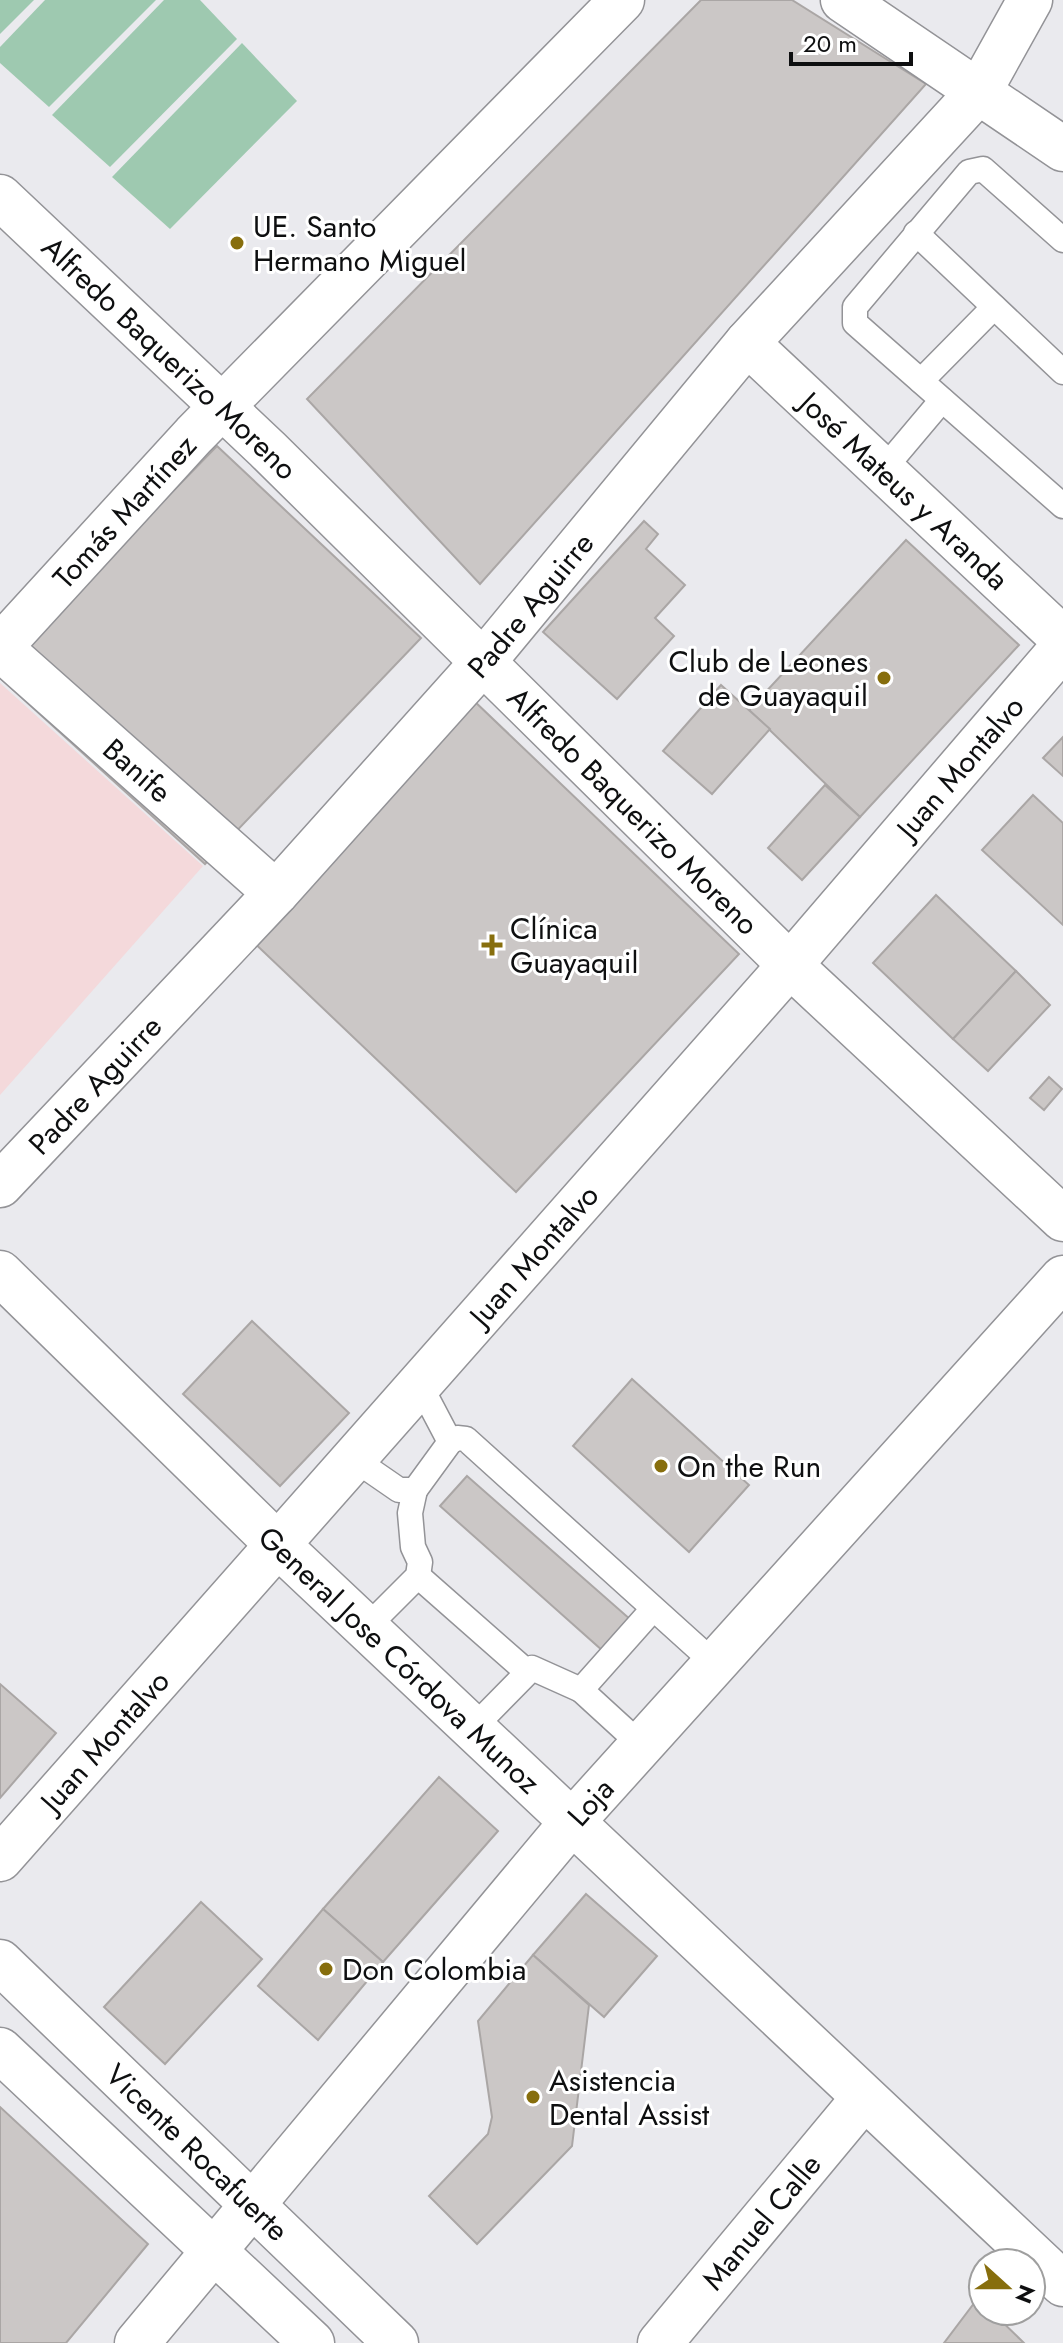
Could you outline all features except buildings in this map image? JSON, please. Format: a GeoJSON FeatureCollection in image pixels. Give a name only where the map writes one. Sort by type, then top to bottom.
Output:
{"type":"FeatureCollection","features":[{"type":"Feature","properties":{"kind":"street","name":"Tomás Martínez"},"geometry":{"type":"LineString","coordinates":[[0,648],[222,407],[622,0]]}},
{"type":"Feature","properties":{"kind":"street"},"geometry":{"type":"LineString","coordinates":[[843,0],[1063,149]]}},
{"type":"Feature","properties":{"kind":"street","name":"Padre Aguirre"},"geometry":{"type":"LineString","coordinates":[[0,1185],[276,893],[483,662],[747,343],[980,90],[1030,0]]}},
{"type":"Feature","properties":{"kind":"street","name":"Alfredo Baquerizo Moreno"},"geometry":{"type":"LineString","coordinates":[[0,197],[222,407],[790,965],[1063,1219]]}},
{"type":"Feature","properties":{"kind":"street","name":"José Mateus y Aranda"},"geometry":{"type":"LineString","coordinates":[[747,343],[1063,639]]}},
{"type":"Feature","properties":{"kind":"street","name":"Juan Montalvo"},"geometry":{"type":"LineString","coordinates":[[0,1859],[790,965],[1063,647]]}},
{"type":"Feature","properties":{"kind":"street","name":"Banife"},"geometry":{"type":"LineString","coordinates":[[0,648],[276,893]]}},
{"type":"Feature","properties":{"kind":"street","name":"General Jose Córdova Munoz"},"geometry":{"type":"LineString","coordinates":[[0,1273],[278,1545],[474,1727],[863,2099],[1058,2274]]}},
{"type":"Feature","properties":{"kind":"street","name":"Loja"},"geometry":{"type":"LineString","coordinates":[[137,2343],[572,1822],[713,1662],[1063,1278]]}},
{"type":"Feature","properties":{"kind":"street","name":"Vicente Rocafuerte"},"geometry":{"type":"LineString","coordinates":[[0,1962],[396,2343]]}},
{"type":"Feature","properties":{"kind":"street","name":"Vicente Rocafuerte"},"geometry":{"type":"LineString","coordinates":[[0,2050],[312,2343]]}},
{"type":"Feature","properties":{"kind":"street","name":"Manuel Calle"},"geometry":{"type":"LineString","coordinates":[[660,2343],[863,2099]]}},
{"type":"Feature","properties":{"kind":"lane"},"geometry":{"type":"LineString","coordinates":[[1063,240],[983,169],[969,172],[855,307],[855,323],[1063,506]]}},
{"type":"Feature","properties":{"kind":"lane"},"geometry":{"type":"LineString","coordinates":[[916,233],[1063,372]]}},
{"type":"Feature","properties":{"kind":"lane"},"geometry":{"type":"LineString","coordinates":[[921,381],[994,307]]}},
{"type":"Feature","properties":{"kind":"lane"},"geometry":{"type":"LineString","coordinates":[[883,470],[942,400]]}},
{"type":"Feature","properties":{"kind":"lane"},"geometry":{"type":"LineString","coordinates":[[419,1383],[450,1442]]}},
{"type":"Feature","properties":{"kind":"lane"},"geometry":{"type":"LineString","coordinates":[[366,1628],[418,1576],[420,1562],[413,1547],[410,1513],[415,1490],[450,1442],[457,1438],[466,1439],[479,1448],[713,1662]]}},
{"type":"Feature","properties":{"kind":"lane"},"geometry":{"type":"LineString","coordinates":[[354,1459],[399,1490],[415,1490]]}},
{"type":"Feature","properties":{"kind":"lane"},"geometry":{"type":"LineString","coordinates":[[418,1576],[526,1671]]}},
{"type":"Feature","properties":{"kind":"lane"},"geometry":{"type":"LineString","coordinates":[[581,1690],[653,1609]]}},
{"type":"Feature","properties":{"kind":"lane"},"geometry":{"type":"LineString","coordinates":[[474,1727],[526,1671],[537,1668],[581,1690],[640,1744]]}},
{"type":"Feature","properties":{"kind":"shaded area"},"geometry":{"type":"Polygon","coordinates":[[[0,683],[203,866],[0,1095],[0,683]]]}},
{"type":"Feature","properties":{"kind":"green space"},"geometry":{"type":"Polygon","coordinates":[[[0,0],[34,0],[0,34],[0,0]]]}},
{"type":"Feature","properties":{"kind":"green space"},"geometry":{"type":"Polygon","coordinates":[[[45,0],[156,0],[49,107],[0,63],[0,47],[45,0]]]}},
{"type":"Feature","properties":{"kind":"green space"},"geometry":{"type":"Polygon","coordinates":[[[164,0],[200,0],[237,39],[110,167],[52,115],[164,0]]]}},
{"type":"Feature","properties":{"kind":"green space"},"geometry":{"type":"Polygon","coordinates":[[[242,43],[297,101],[170,229],[112,177],[242,43]]]}},
{"type":"Feature","properties":{"kind":"place","name":"UE. Santo Hermano Miguel"},"geometry":{"type":"Point","coordinates":[237,243]}},
{"type":"Feature","properties":{"kind":"place","name":"Club de Leones de Guayaquil"},"geometry":{"type":"Point","coordinates":[884,678]}},
{"type":"Feature","properties":{"kind":"place","name":"Clínica Guayaquil"},"geometry":{"type":"Point","coordinates":[492,945]}},
{"type":"Feature","properties":{"kind":"place","name":"On the Run"},"geometry":{"type":"Point","coordinates":[661,1466]}},
{"type":"Feature","properties":{"kind":"place","name":"Don Colombia"},"geometry":{"type":"Point","coordinates":[326,1969]}},
{"type":"Feature","properties":{"kind":"place","name":"Asistencia Dental Assist"},"geometry":{"type":"Point","coordinates":[533,2097]}}]}
